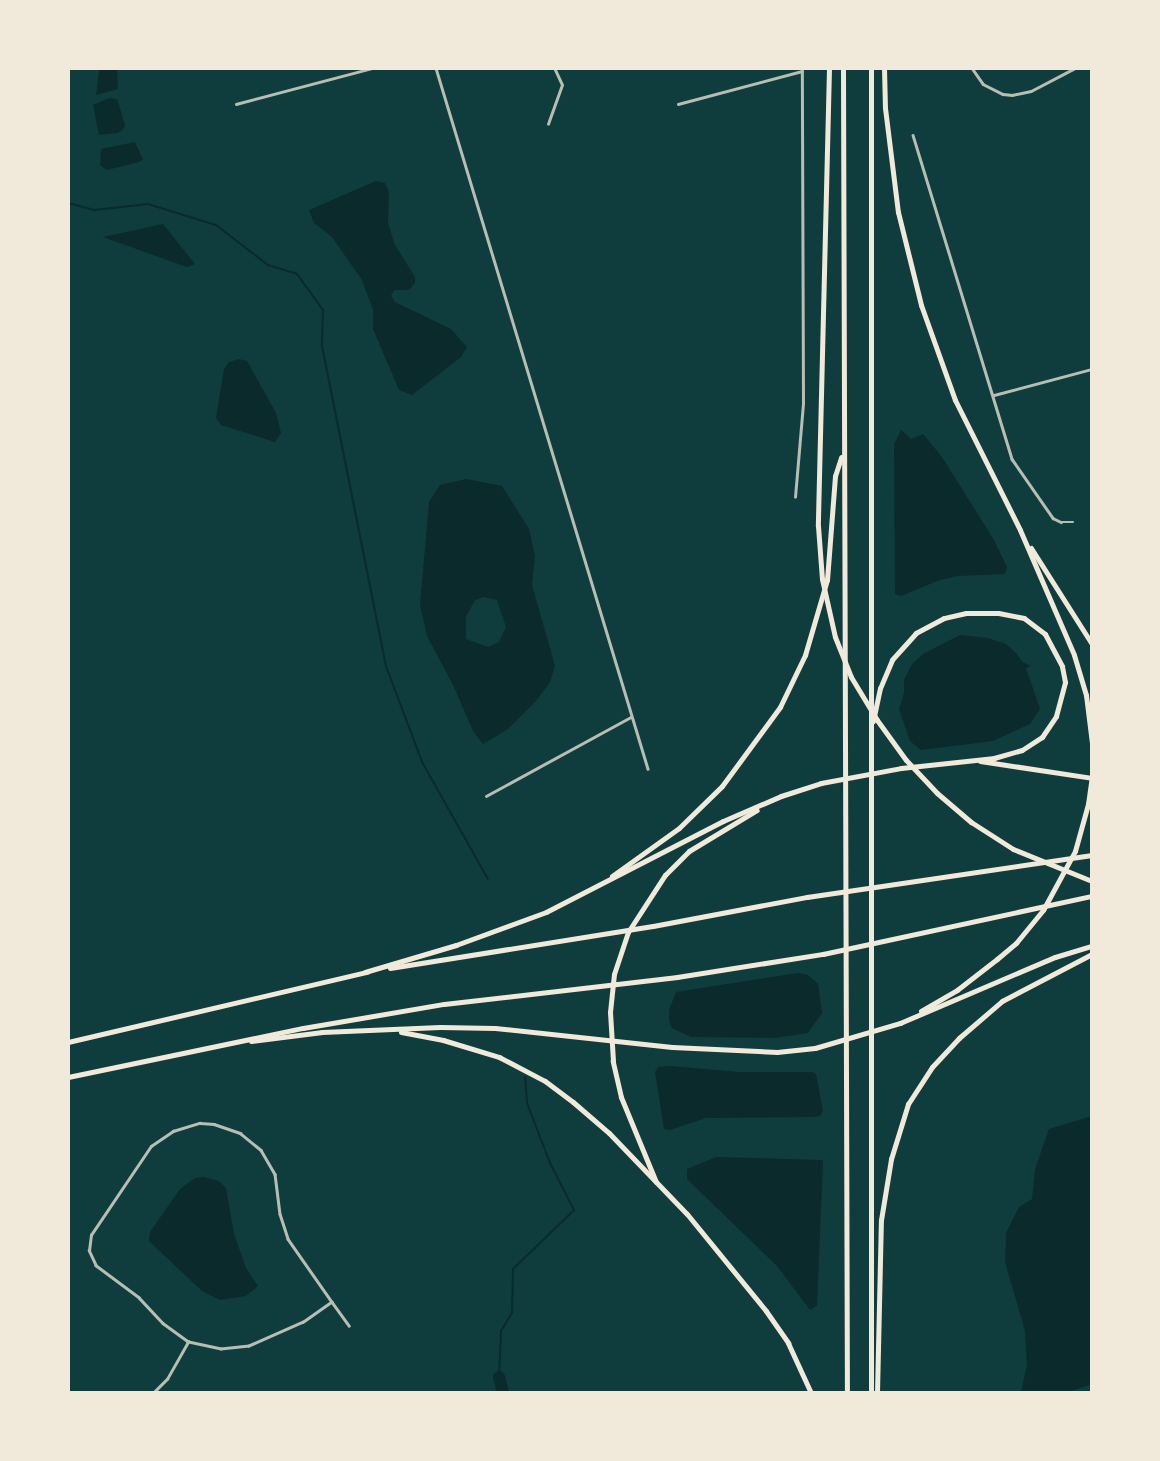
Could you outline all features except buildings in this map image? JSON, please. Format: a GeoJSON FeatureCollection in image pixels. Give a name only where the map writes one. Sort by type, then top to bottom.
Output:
{"type":"FeatureCollection","features":[{"type":"Feature","properties":{"kind":"highway"},"geometry":{"type":"LineString","coordinates":[[829,68],[819,491],[820,559],[835,636],[851,677],[891,741],[928,784],[971,822],[1023,854],[1092,881]]}},
{"type":"Feature","properties":{"kind":"highway"},"geometry":{"type":"LineString","coordinates":[[842,68],[848,1393]]}},
{"type":"Feature","properties":{"kind":"highway"},"geometry":{"type":"LineString","coordinates":[[871,68],[871,1393]]}},
{"type":"Feature","properties":{"kind":"highway"},"geometry":{"type":"LineString","coordinates":[[884,68],[885,108],[898,212],[920,305],[955,400],[1020,530],[1080,674],[1092,743]]}},
{"type":"Feature","properties":{"kind":"highway"},"geometry":{"type":"LineString","coordinates":[[587,893],[679,828],[722,786],[779,707],[805,655],[827,580],[835,476],[844,451]]}},
{"type":"Feature","properties":{"kind":"highway"},"geometry":{"type":"LineString","coordinates":[[1020,530],[1092,644]]}},
{"type":"Feature","properties":{"kind":"highway"},"geometry":{"type":"LineString","coordinates":[[68,1042],[365,972],[469,940],[546,912],[723,821],[781,796],[821,783],[1022,750],[1042,737],[1056,716],[1065,682],[1062,666],[1045,634],[1024,618],[998,613],[966,613],[944,618],[916,633],[892,660],[880,688],[871,732]]}},
{"type":"Feature","properties":{"kind":"highway"},"geometry":{"type":"LineString","coordinates":[[900,1023],[957,989],[1016,943],[1030,928],[1055,891],[1075,850],[1088,804],[1092,778],[970,760]]}},
{"type":"Feature","properties":{"kind":"highway"},"geometry":{"type":"LineString","coordinates":[[659,1187],[632,1128],[615,1073],[610,1012],[614,974],[628,932],[665,874],[709,838],[781,796]]}},
{"type":"Feature","properties":{"kind":"highway"},"geometry":{"type":"LineString","coordinates":[[365,972],[653,926],[807,897],[1092,855]]}},
{"type":"Feature","properties":{"kind":"highway"},"geometry":{"type":"LineString","coordinates":[[68,1077],[167,1054],[444,1003],[677,977],[823,954],[1092,896]]}},
{"type":"Feature","properties":{"kind":"highway"},"geometry":{"type":"LineString","coordinates":[[167,1054],[322,1032],[440,1027],[495,1028],[623,1042],[777,1052],[815,1048],[900,1023],[1055,957],[1092,946]]}},
{"type":"Feature","properties":{"kind":"highway"},"geometry":{"type":"LineString","coordinates":[[877,1393],[881,1220],[891,1159],[908,1104],[932,1067],[959,1038],[1002,1001],[1092,954]]}},
{"type":"Feature","properties":{"kind":"highway"},"geometry":{"type":"LineString","coordinates":[[384,1030],[443,1040],[499,1057],[545,1082],[609,1133],[687,1214],[766,1311],[788,1343],[811,1393]]}},
{"type":"Feature","properties":{"kind":"street"},"geometry":{"type":"LineString","coordinates":[[236,104],[372,68]]}},
{"type":"Feature","properties":{"kind":"street"},"geometry":{"type":"LineString","coordinates":[[436,68],[648,769]]}},
{"type":"Feature","properties":{"kind":"street"},"geometry":{"type":"LineString","coordinates":[[548,124],[562,85],[554,68]]}},
{"type":"Feature","properties":{"kind":"street"},"geometry":{"type":"LineString","coordinates":[[972,68],[983,84],[999,92],[1012,94],[1031,91],[1075,68]]}},
{"type":"Feature","properties":{"kind":"street"},"geometry":{"type":"LineString","coordinates":[[678,104],[802,70],[803,403],[795,497]]}},
{"type":"Feature","properties":{"kind":"street"},"geometry":{"type":"LineString","coordinates":[[913,135],[1012,459],[1053,518],[1061,522],[1073,522]]}},
{"type":"Feature","properties":{"kind":"street"},"geometry":{"type":"LineString","coordinates":[[992,396],[1092,369]]}},
{"type":"Feature","properties":{"kind":"street"},"geometry":{"type":"LineString","coordinates":[[486,796],[631,717]]}},
{"type":"Feature","properties":{"kind":"street"},"geometry":{"type":"LineString","coordinates":[[332,1302],[303,1322],[249,1346],[221,1349],[188,1342],[163,1324],[139,1298],[96,1266],[89,1251],[91,1235],[144,1154],[173,1130],[200,1123],[214,1124],[240,1133],[261,1150],[275,1174],[282,1226],[294,1249],[349,1325]]}},
{"type":"Feature","properties":{"kind":"street"},"geometry":{"type":"LineString","coordinates":[[153,1393],[167,1379],[188,1342]]}},
{"type":"Feature","properties":{"kind":"water"},"geometry":{"type":"Polygon","coordinates":[[[117,68],[118,89],[96,95],[99,70],[117,68]]]}},
{"type":"Feature","properties":{"kind":"water"},"geometry":{"type":"Polygon","coordinates":[[[109,98],[117,99],[125,125],[123,130],[117,133],[99,135],[93,105],[109,98]]]}},
{"type":"Feature","properties":{"kind":"water"},"geometry":{"type":"Polygon","coordinates":[[[135,142],[143,160],[107,170],[100,165],[101,149],[135,142]]]}},
{"type":"Feature","properties":{"kind":"water"},"geometry":{"type":"Polygon","coordinates":[[[376,181],[385,183],[389,192],[388,223],[395,245],[415,277],[415,283],[409,290],[394,290],[391,296],[395,302],[451,329],[467,347],[461,357],[412,395],[399,390],[373,329],[373,310],[362,280],[332,237],[314,223],[309,210],[376,181]]]}},
{"type":"Feature","properties":{"kind":"water"},"geometry":{"type":"Polygon","coordinates":[[[163,224],[195,264],[187,267],[103,237],[163,224]]]}},
{"type":"Feature","properties":{"kind":"water"},"geometry":{"type":"Polygon","coordinates":[[[239,359],[247,361],[276,413],[281,433],[275,442],[221,425],[216,418],[224,369],[229,362],[239,359]]]}},
{"type":"Feature","properties":{"kind":"water"},"geometry":{"type":"Polygon","coordinates":[[[901,430],[911,439],[923,434],[942,457],[994,540],[1007,567],[1005,574],[958,576],[937,581],[901,596],[895,594],[894,445],[901,430]]]}},
{"type":"Feature","properties":{"kind":"water"},"geometry":{"type":"Polygon","coordinates":[[[466,479],[502,486],[529,529],[535,556],[532,585],[555,666],[550,682],[536,701],[508,729],[483,744],[473,731],[427,636],[420,605],[429,502],[440,485],[466,479]],[[484,597],[475,600],[466,617],[466,639],[488,647],[499,642],[506,627],[497,600],[484,597]]]}},
{"type":"Feature","properties":{"kind":"water"},"geometry":{"type":"Polygon","coordinates":[[[960,635],[988,638],[1006,644],[1022,662],[1031,666],[1026,668],[1040,709],[1030,724],[993,741],[921,750],[910,741],[899,709],[904,693],[904,680],[912,664],[923,654],[960,635]]]}},
{"type":"Feature","properties":{"kind":"water"},"geometry":{"type":"Polygon","coordinates":[[[798,973],[808,975],[818,984],[822,1013],[808,1033],[775,1038],[691,1037],[672,1028],[669,1021],[669,1010],[676,992],[798,973]]]}},
{"type":"Feature","properties":{"kind":"water"},"geometry":{"type":"Polygon","coordinates":[[[658,1067],[740,1072],[812,1072],[816,1074],[823,1111],[820,1116],[813,1117],[706,1118],[670,1130],[664,1129],[655,1072],[658,1067]]]}},
{"type":"Feature","properties":{"kind":"water"},"geometry":{"type":"Polygon","coordinates":[[[1092,1116],[1092,1384],[1066,1393],[1021,1393],[1027,1364],[1025,1331],[1005,1262],[1006,1233],[1019,1207],[1032,1199],[1035,1169],[1049,1129],[1092,1116]]]}},
{"type":"Feature","properties":{"kind":"water"},"geometry":{"type":"Polygon","coordinates":[[[716,1157],[823,1160],[817,1306],[810,1310],[777,1266],[687,1179],[687,1169],[716,1157]]]}},
{"type":"Feature","properties":{"kind":"water"},"geometry":{"type":"Polygon","coordinates":[[[204,1177],[219,1181],[226,1188],[234,1234],[246,1268],[258,1286],[246,1296],[220,1300],[202,1291],[149,1241],[150,1232],[180,1189],[195,1178],[204,1177]]]}},
{"type":"Feature","properties":{"kind":"waterway"},"geometry":{"type":"LineString","coordinates":[[68,203],[95,210],[148,204],[216,225],[268,265],[297,274],[323,310],[322,346],[386,666],[422,762],[488,879]]}},
{"type":"Feature","properties":{"kind":"waterway"},"geometry":{"type":"LineString","coordinates":[[499,1377],[501,1331],[512,1313],[513,1269],[574,1210],[550,1163],[527,1103],[525,1077]]}},
{"type":"Feature","properties":{"kind":"waterway"},"geometry":{"type":"LineString","coordinates":[[499,1377],[503,1393]]}}]}
